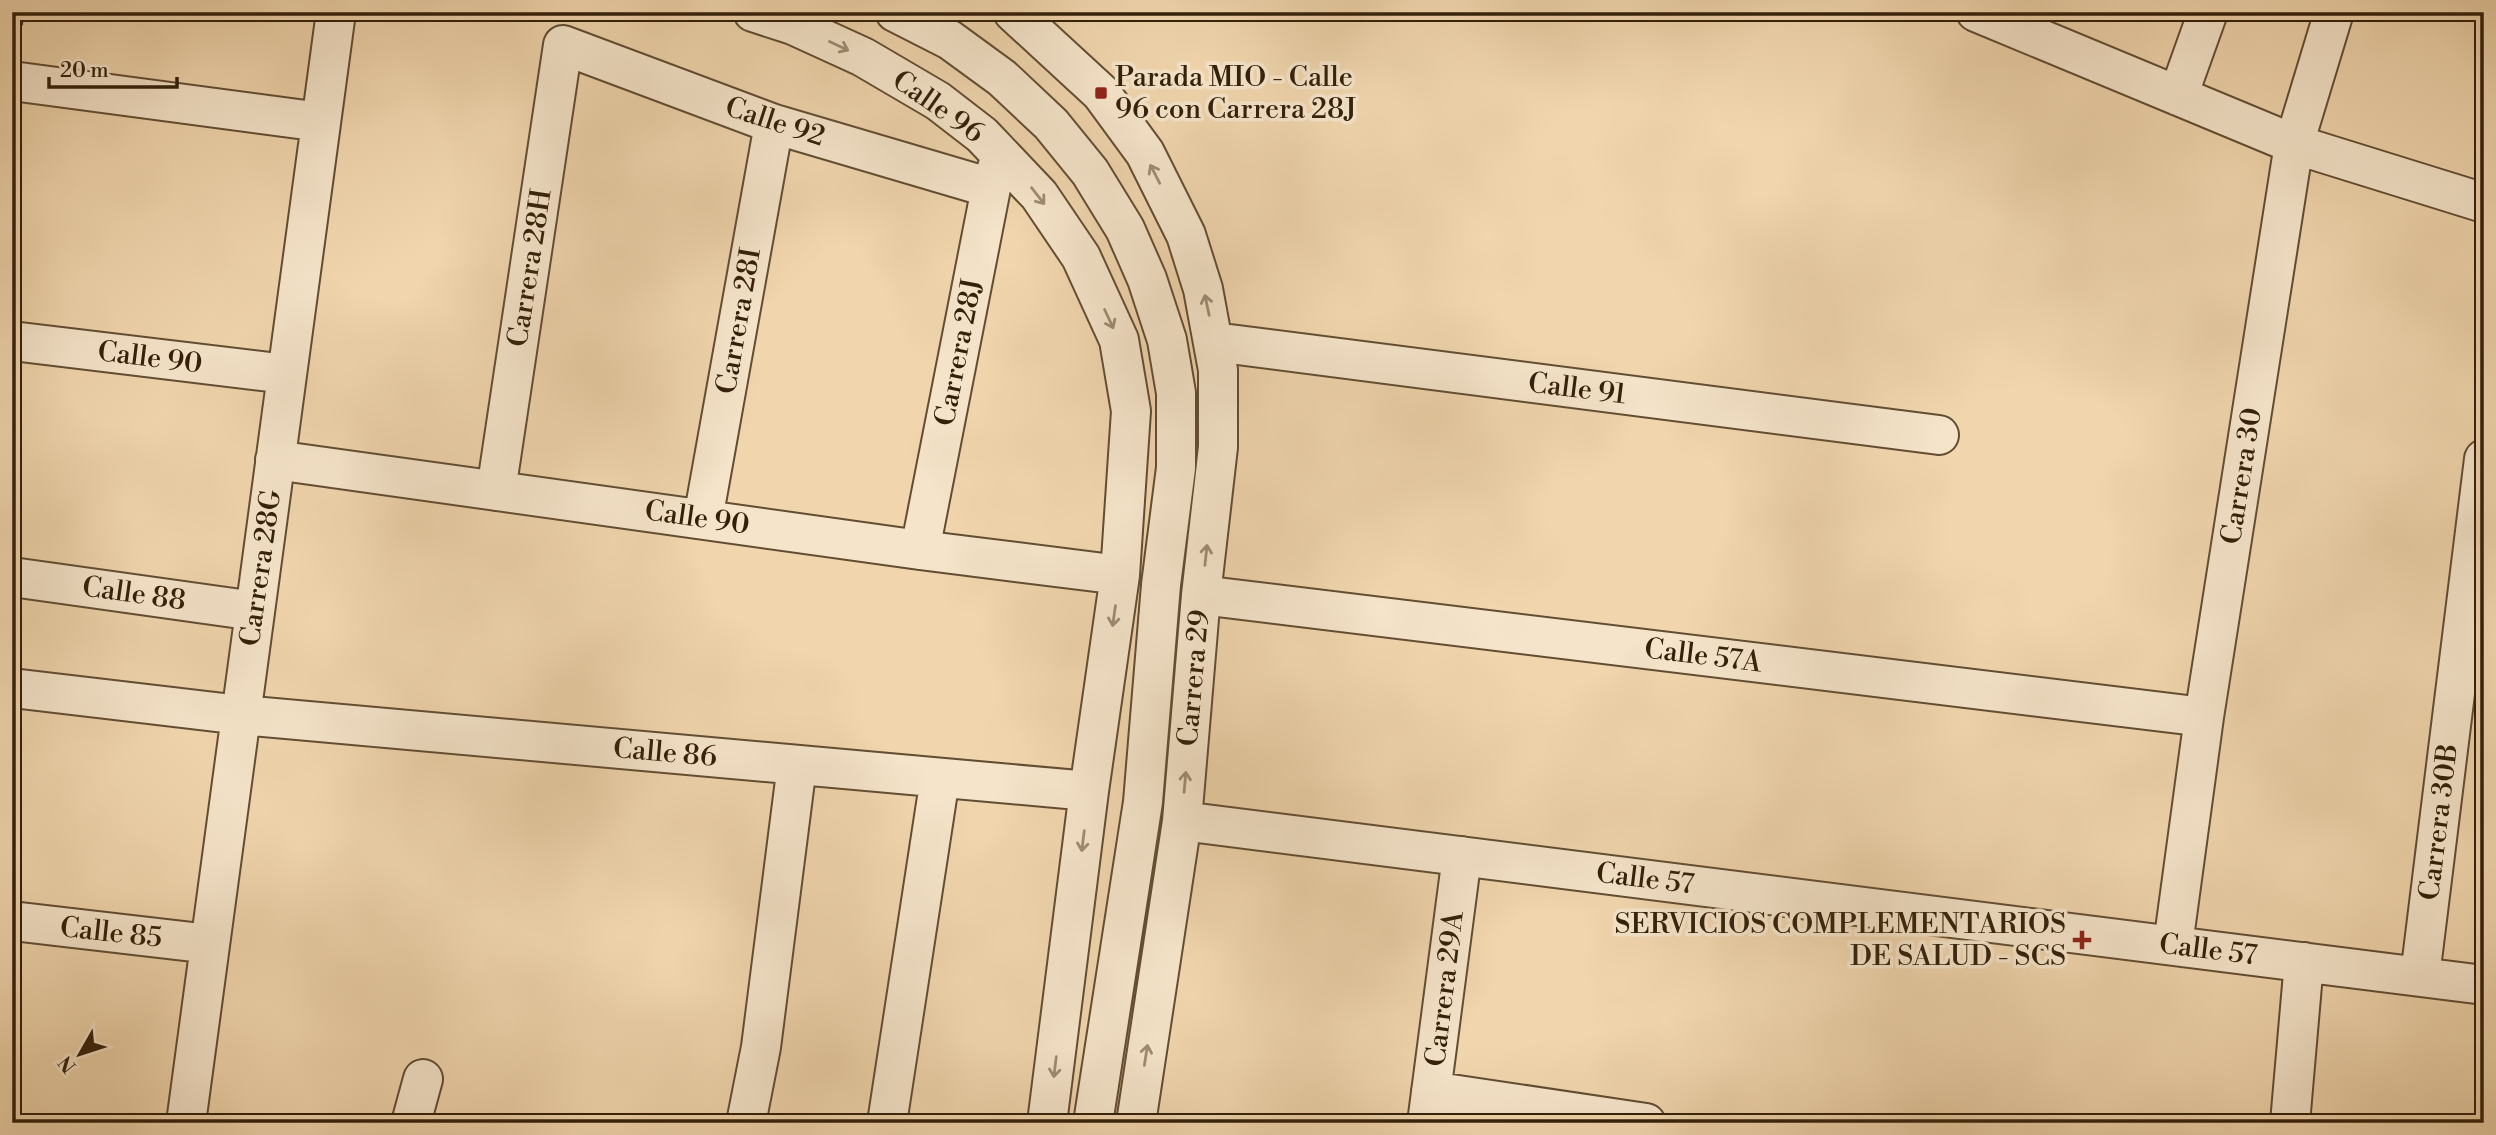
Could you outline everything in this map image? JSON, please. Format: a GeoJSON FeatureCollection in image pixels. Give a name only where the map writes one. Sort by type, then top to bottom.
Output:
{"type":"FeatureCollection","features":[{"type":"Feature","properties":{"kind":"street","name":"Carrera 28G"},"geometry":{"type":"LineString","coordinates":[[186,1123],[336,12]]}},
{"type":"Feature","properties":{"kind":"street","name":"Calle 96"},"geometry":{"type":"LineString","coordinates":[[752,12],[793,25],[863,57],[938,101],[996,171],[1039,195],[1081,257],[1119,340],[1131,411],[1120,576]]}},
{"type":"Feature","properties":{"kind":"street"},"geometry":{"type":"LineString","coordinates":[[895,12],[960,48],[1002,78],[1051,124],[1090,172],[1125,229],[1147,279],[1167,340],[1176,393],[1176,468],[1161,586],[1143,802],[1093,1123]]}},
{"type":"Feature","properties":{"kind":"street","name":"Carrera 29"},"geometry":{"type":"LineString","coordinates":[[1013,12],[1101,93],[1145,153],[1186,235],[1203,289],[1218,370],[1218,447],[1201,595],[1182,821],[1136,1123]]}},
{"type":"Feature","properties":{"kind":"street"},"geometry":{"type":"LineString","coordinates":[[1976,12],[2294,144],[2484,203]]}},
{"type":"Feature","properties":{"kind":"street"},"geometry":{"type":"LineString","coordinates":[[2178,96],[2208,12]]}},
{"type":"Feature","properties":{"kind":"street","name":"Carrera 30"},"geometry":{"type":"LineString","coordinates":[[2173,945],[2204,717],[2294,144],[2334,12]]}},
{"type":"Feature","properties":{"kind":"street","name":"Calle 92"},"geometry":{"type":"LineString","coordinates":[[563,45],[774,124],[996,171]]}},
{"type":"Feature","properties":{"kind":"street","name":"Carrera 28H"},"geometry":{"type":"LineString","coordinates":[[496,491],[563,45]]}},
{"type":"Feature","properties":{"kind":"street"},"geometry":{"type":"LineString","coordinates":[[12,81],[321,122]]}},
{"type":"Feature","properties":{"kind":"street","name":"Carrera 28I"},"geometry":{"type":"LineString","coordinates":[[703,519],[774,124]]}},
{"type":"Feature","properties":{"kind":"street","name":"Carrera 28J"},"geometry":{"type":"LineString","coordinates":[[920,551],[996,171]]}},
{"type":"Feature","properties":{"kind":"street","name":"Calle 90"},"geometry":{"type":"LineString","coordinates":[[12,341],[287,374]]}},
{"type":"Feature","properties":{"kind":"street","name":"Calle 91"},"geometry":{"type":"LineString","coordinates":[[1214,342],[1939,435]]}},
{"type":"Feature","properties":{"kind":"street","name":"Carrera 30B"},"geometry":{"type":"LineString","coordinates":[[2420,976],[2484,459]]}},
{"type":"Feature","properties":{"kind":"street","name":"Calle 90"},"geometry":{"type":"LineString","coordinates":[[275,460],[920,551],[1120,576]]}},
{"type":"Feature","properties":{"kind":"street"},"geometry":{"type":"LineString","coordinates":[[1047,1123],[1089,791],[1120,576]]}},
{"type":"Feature","properties":{"kind":"street","name":"Calle 88"},"geometry":{"type":"LineString","coordinates":[[12,577],[255,611]]}},
{"type":"Feature","properties":{"kind":"street","name":"Calle 57A"},"geometry":{"type":"LineString","coordinates":[[1201,595],[2204,717]]}},
{"type":"Feature","properties":{"kind":"street","name":"Calle 86"},"geometry":{"type":"LineString","coordinates":[[12,688],[241,715],[1089,791]]}},
{"type":"Feature","properties":{"kind":"street"},"geometry":{"type":"LineString","coordinates":[[746,1123],[761,1047],[797,765]]}},
{"type":"Feature","properties":{"kind":"street"},"geometry":{"type":"LineString","coordinates":[[887,1123],[940,778]]}},
{"type":"Feature","properties":{"kind":"street","name":"Calle 57"},"geometry":{"type":"LineString","coordinates":[[1182,821],[2484,985]]}},
{"type":"Feature","properties":{"kind":"street","name":"Carrera 29A"},"geometry":{"type":"LineString","coordinates":[[1429,1107],[1462,856]]}},
{"type":"Feature","properties":{"kind":"street","name":"Calle 85"},"geometry":{"type":"LineString","coordinates":[[12,921],[211,944]]}},
{"type":"Feature","properties":{"kind":"street"},"geometry":{"type":"LineString","coordinates":[[2290,1123],[2304,962]]}},
{"type":"Feature","properties":{"kind":"street"},"geometry":{"type":"LineString","coordinates":[[411,1123],[422,1079]]}},
{"type":"Feature","properties":{"kind":"street"},"geometry":{"type":"LineString","coordinates":[[1429,1107],[1646,1123]]}},
{"type":"Feature","properties":{"kind":"place","name":"Parada MIO - Calle 96 con Carrera 28J"},"geometry":{"type":"Point","coordinates":[1101,93]}},
{"type":"Feature","properties":{"kind":"place","name":"SERVICIOS COMPLEMENTARIOS DE SALUD - SCS"},"geometry":{"type":"Point","coordinates":[2082,940]}}]}
